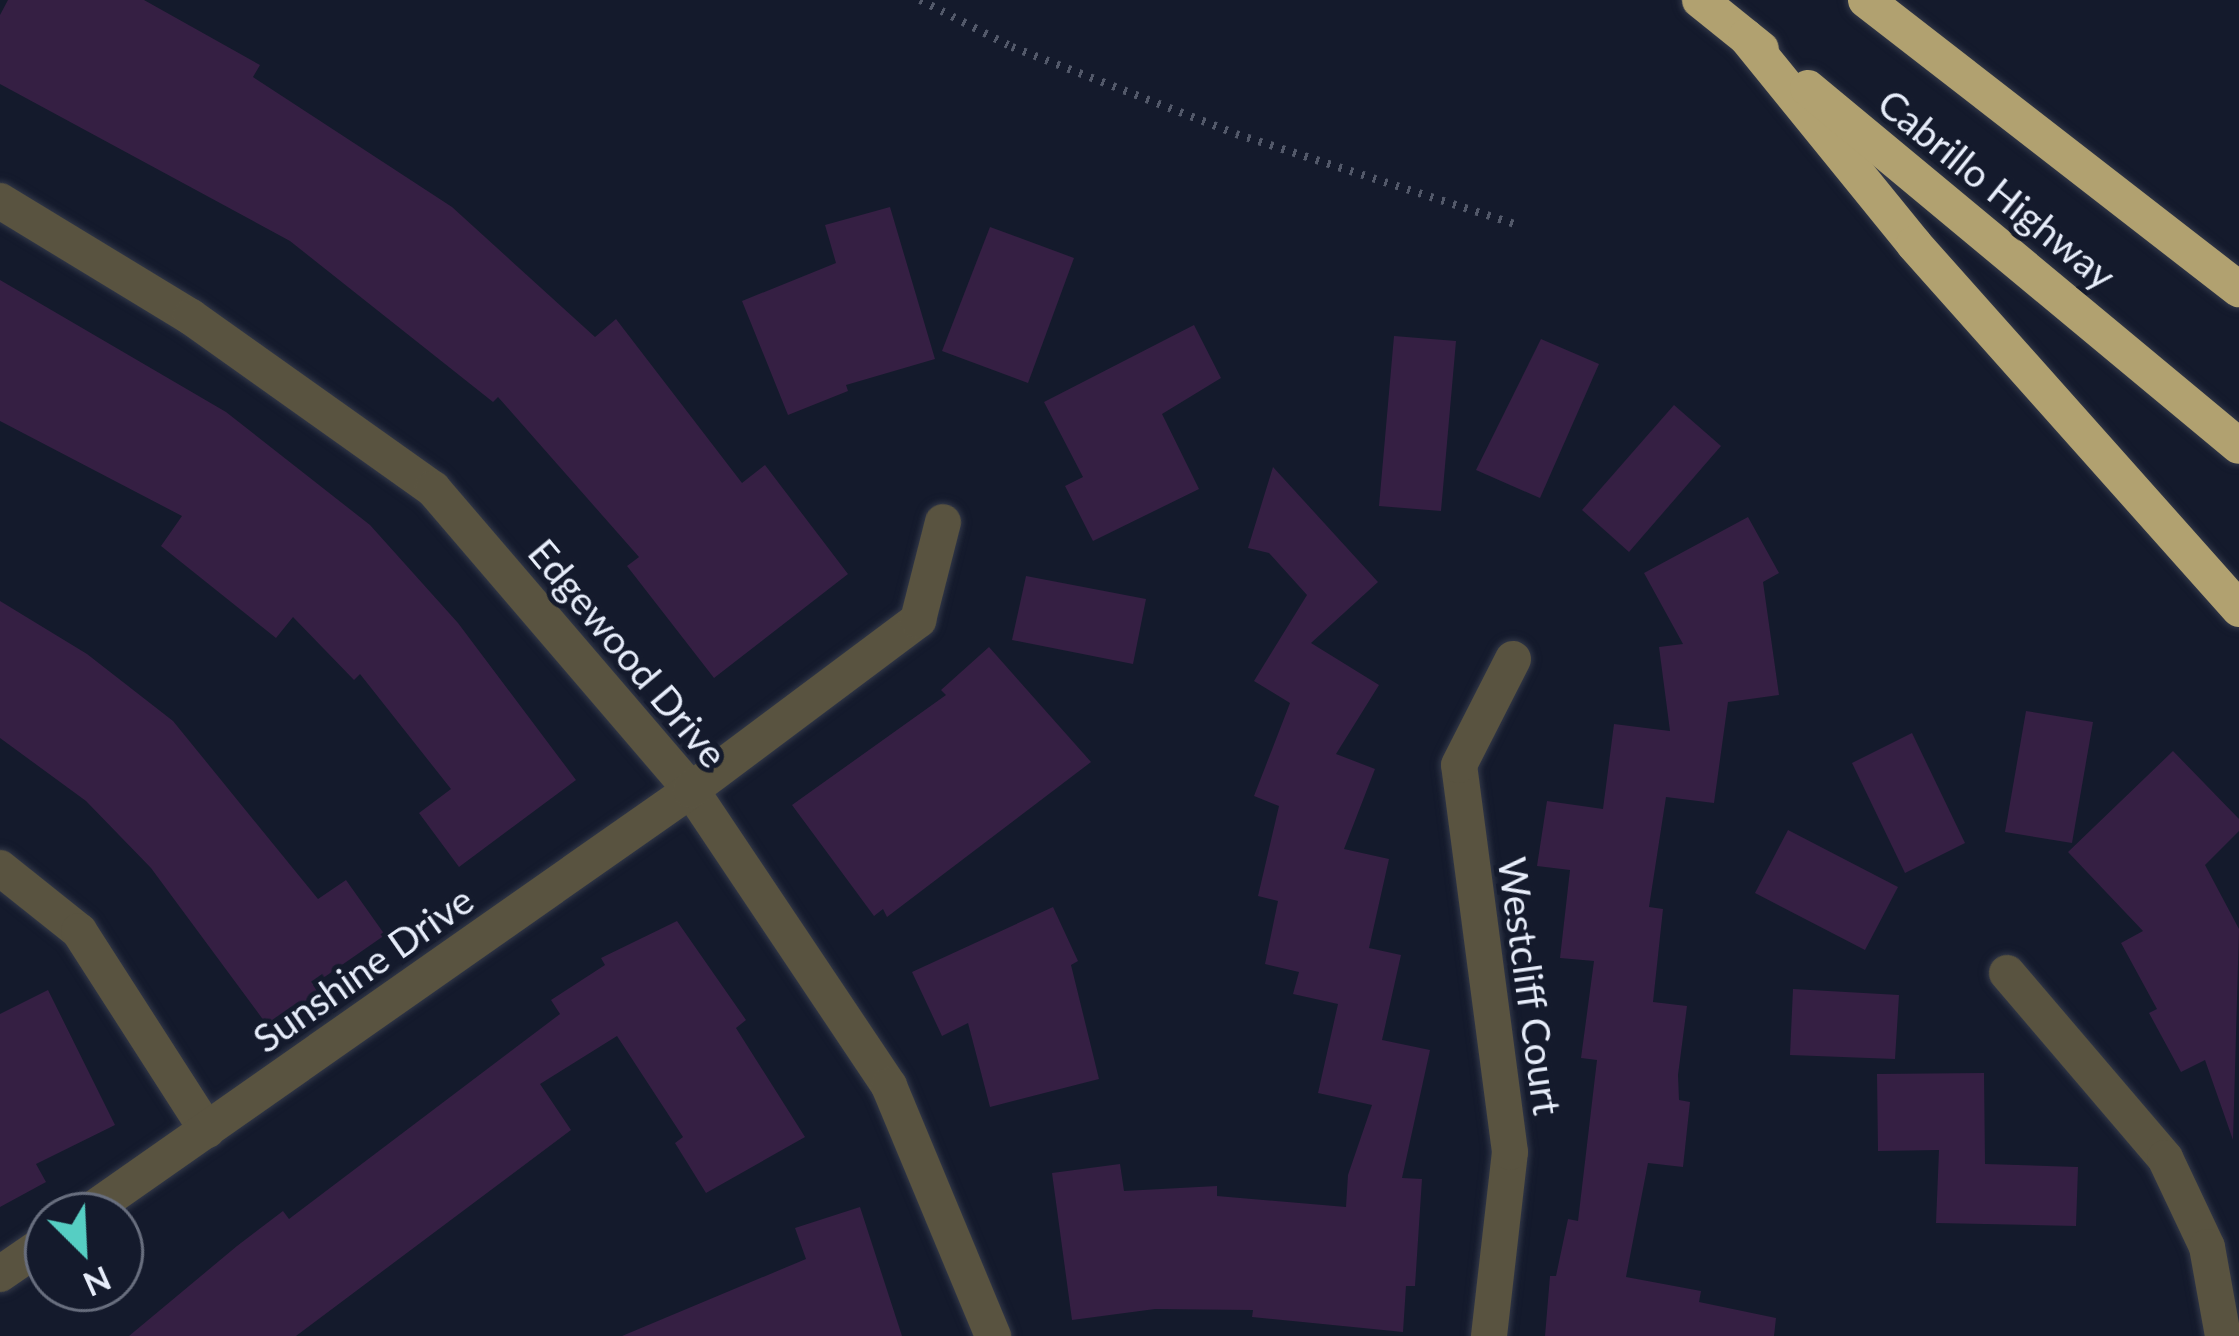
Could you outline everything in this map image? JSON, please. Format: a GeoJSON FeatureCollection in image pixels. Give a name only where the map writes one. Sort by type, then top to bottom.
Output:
{"type":"FeatureCollection","features":[{"type":"Feature","properties":{"kind":"highway","name":"Cabrillo Highway"},"geometry":{"type":"LineString","coordinates":[[1700,0],[2239,446]]}},
{"type":"Feature","properties":{"kind":"highway","name":"Cabrillo Highway"},"geometry":{"type":"LineString","coordinates":[[1866,0],[2239,289]]}},
{"type":"Feature","properties":{"kind":"highway"},"geometry":{"type":"LineString","coordinates":[[1746,37],[1914,244],[2239,609]]}},
{"type":"Feature","properties":{"kind":"street","name":"Edgewood Drive"},"geometry":{"type":"LineString","coordinates":[[0,201],[191,316],[433,489],[691,790],[889,1086],[992,1336]]}},
{"type":"Feature","properties":{"kind":"street","name":"Sunshine Drive"},"geometry":{"type":"LineString","coordinates":[[118,1192],[691,790],[918,620],[944,522]]}},
{"type":"Feature","properties":{"kind":"street","name":"Westcliff Court"},"geometry":{"type":"LineString","coordinates":[[1490,1336],[1510,1152],[1459,765],[1513,659]]}},
{"type":"Feature","properties":{"kind":"street"},"geometry":{"type":"LineString","coordinates":[[0,868],[79,931],[207,1130]]}},
{"type":"Feature","properties":{"kind":"street"},"geometry":{"type":"LineString","coordinates":[[2007,973],[2164,1158],[2207,1247],[2223,1336]]}},
{"type":"Feature","properties":{"kind":"path"},"geometry":{"type":"LineString","coordinates":[[920,0],[1012,47],[1236,134],[1514,224]]}},
{"type":"Feature","properties":{"kind":"building"},"geometry":{"type":"Polygon","coordinates":[[[8,0],[144,0],[260,65],[253,77],[452,207],[595,337],[616,319],[742,483],[765,465],[848,574],[714,678],[627,566],[639,557],[498,397],[493,402],[290,241],[0,84],[0,15],[8,0]]]}},
{"type":"Feature","properties":{"kind":"building"},"geometry":{"type":"Polygon","coordinates":[[[890,207],[935,359],[846,385],[848,391],[788,415],[742,301],[836,263],[825,225],[890,207]]]}},
{"type":"Feature","properties":{"kind":"building"},"geometry":{"type":"Polygon","coordinates":[[[990,227],[1074,258],[1028,383],[942,351],[990,227]]]}},
{"type":"Feature","properties":{"kind":"building"},"geometry":{"type":"Polygon","coordinates":[[[0,280],[226,412],[370,525],[458,623],[576,780],[459,867],[419,813],[451,789],[360,674],[354,680],[293,617],[276,638],[161,546],[182,516],[0,421],[0,280]]]}},
{"type":"Feature","properties":{"kind":"building"},"geometry":{"type":"Polygon","coordinates":[[[1194,325],[1221,378],[1162,414],[1199,489],[1093,541],[1065,486],[1083,477],[1044,402],[1194,325]]]}},
{"type":"Feature","properties":{"kind":"building"},"geometry":{"type":"Polygon","coordinates":[[[1394,336],[1456,341],[1441,511],[1379,506],[1394,336]]]}},
{"type":"Feature","properties":{"kind":"building"},"geometry":{"type":"Polygon","coordinates":[[[1541,339],[1599,364],[1540,498],[1476,470],[1541,339]]]}},
{"type":"Feature","properties":{"kind":"building"},"geometry":{"type":"Polygon","coordinates":[[[1674,405],[1721,446],[1629,552],[1582,510],[1674,405]]]}},
{"type":"Feature","properties":{"kind":"building"},"geometry":{"type":"Polygon","coordinates":[[[1273,467],[1378,582],[1311,643],[1379,685],[1336,754],[1375,769],[1344,849],[1389,859],[1369,948],[1401,955],[1382,1040],[1430,1050],[1402,1178],[1422,1179],[1415,1286],[1406,1286],[1403,1332],[1252,1317],[1253,1310],[1155,1309],[1072,1320],[1052,1173],[1120,1164],[1124,1191],[1217,1186],[1217,1196],[1346,1207],[1348,1175],[1372,1105],[1318,1093],[1338,1004],[1293,994],[1299,972],[1265,964],[1278,901],[1258,896],[1279,806],[1254,796],[1290,703],[1254,681],[1307,595],[1269,553],[1248,548],[1273,467]]]}},
{"type":"Feature","properties":{"kind":"building"},"geometry":{"type":"Polygon","coordinates":[[[1748,517],[1779,573],[1763,582],[1779,695],[1728,702],[1714,803],[1666,797],[1649,907],[1663,909],[1653,1002],[1687,1006],[1678,1075],[1679,1100],[1690,1102],[1683,1167],[1648,1163],[1626,1277],[1701,1291],[1699,1302],[1776,1318],[1774,1336],[1545,1336],[1550,1276],[1556,1276],[1568,1219],[1578,1221],[1597,1060],[1581,1058],[1594,961],[1560,958],[1570,870],[1537,866],[1547,801],[1603,809],[1614,724],[1670,731],[1659,647],[1683,644],[1644,573],[1748,517]]]}},
{"type":"Feature","properties":{"kind":"building"},"geometry":{"type":"Polygon","coordinates":[[[1026,576],[1146,599],[1133,664],[1012,640],[1026,576]]]}},
{"type":"Feature","properties":{"kind":"building"},"geometry":{"type":"Polygon","coordinates":[[[0,601],[87,654],[173,721],[318,899],[346,880],[385,935],[313,985],[319,994],[270,1029],[151,868],[86,801],[0,738],[0,601]]]}},
{"type":"Feature","properties":{"kind":"building"},"geometry":{"type":"Polygon","coordinates":[[[989,647],[1091,762],[887,917],[883,909],[874,916],[792,805],[946,695],[941,690],[989,647]]]}},
{"type":"Feature","properties":{"kind":"building"},"geometry":{"type":"Polygon","coordinates":[[[2026,711],[2093,722],[2072,843],[2005,832],[2026,711]]]}},
{"type":"Feature","properties":{"kind":"building"},"geometry":{"type":"Polygon","coordinates":[[[1912,733],[1965,843],[1905,873],[1852,763],[1912,733]]]}},
{"type":"Feature","properties":{"kind":"building"},"geometry":{"type":"Polygon","coordinates":[[[2173,751],[2239,819],[2239,831],[2205,865],[2239,929],[2233,1140],[2205,1060],[2181,1072],[2149,1013],[2157,1009],[2121,943],[2143,931],[2068,852],[2173,751]]]}},
{"type":"Feature","properties":{"kind":"building"},"geometry":{"type":"Polygon","coordinates":[[[1788,830],[1898,887],[1865,950],[1755,893],[1788,830]]]}},
{"type":"Feature","properties":{"kind":"building"},"geometry":{"type":"Polygon","coordinates":[[[1053,907],[1078,961],[1071,965],[1099,1079],[990,1107],[968,1023],[942,1036],[912,972],[1053,907]]]}},
{"type":"Feature","properties":{"kind":"building"},"geometry":{"type":"Polygon","coordinates":[[[677,921],[746,1020],[736,1028],[805,1137],[706,1193],[675,1143],[683,1137],[617,1036],[540,1084],[571,1130],[296,1336],[129,1336],[283,1211],[289,1219],[560,1014],[551,1000],[605,965],[601,958],[677,921]]]}},
{"type":"Feature","properties":{"kind":"building"},"geometry":{"type":"Polygon","coordinates":[[[1793,989],[1899,995],[1895,1059],[1790,1055],[1793,989]]]}},
{"type":"Feature","properties":{"kind":"building"},"geometry":{"type":"Polygon","coordinates":[[[48,990],[115,1125],[36,1164],[46,1182],[0,1207],[0,1014],[48,990]]]}},
{"type":"Feature","properties":{"kind":"building"},"geometry":{"type":"Polygon","coordinates":[[[1984,1073],[1985,1164],[2078,1167],[2076,1226],[1936,1223],[1939,1150],[1878,1151],[1877,1074],[1984,1073]]]}},
{"type":"Feature","properties":{"kind":"building"},"geometry":{"type":"Polygon","coordinates":[[[860,1207],[902,1336],[622,1336],[806,1259],[795,1228],[860,1207]]]}}]}
